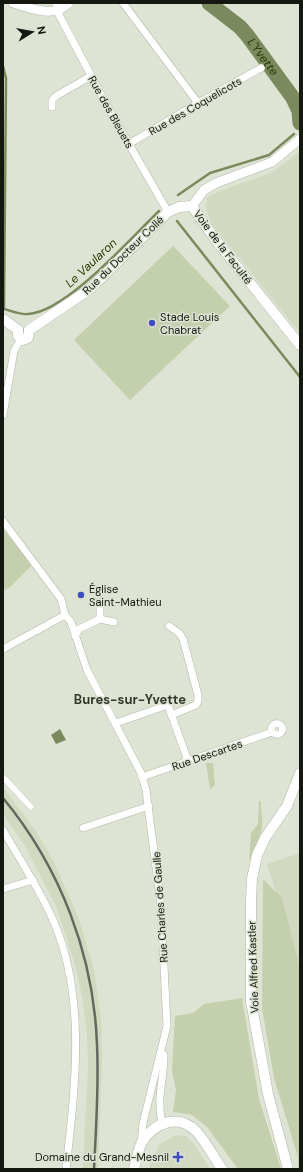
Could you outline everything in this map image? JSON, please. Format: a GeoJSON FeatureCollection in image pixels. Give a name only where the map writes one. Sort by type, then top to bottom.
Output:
{"type":"FeatureCollection","features":[{"type":"Feature","properties":{"kind":"main road","name":"Rue du Docteur Collé"},"geometry":{"type":"LineString","coordinates":[[19,334],[28,338],[29,330],[90,289],[168,212],[179,207],[192,206]]}},
{"type":"Feature","properties":{"kind":"main road","name":"Voie de la Faculté"},"geometry":{"type":"LineString","coordinates":[[192,206],[215,239],[253,288],[300,345]]}},
{"type":"Feature","properties":{"kind":"main road"},"geometry":{"type":"LineString","coordinates":[[3,319],[19,334]]}},
{"type":"Feature","properties":{"kind":"main road","name":"Voie Alfred Kastler"},"geometry":{"type":"LineString","coordinates":[[288,1169],[268,1094],[251,1001],[251,894],[252,879],[257,855],[265,838],[287,806],[300,773]]}},
{"type":"Feature","properties":{"kind":"main road"},"geometry":{"type":"LineString","coordinates":[[162,1124],[178,1122],[190,1126],[201,1137],[222,1169]]}},
{"type":"Feature","properties":{"kind":"main road","name":"Rue Charles de Gaulle"},"geometry":{"type":"LineString","coordinates":[[134,1169],[141,1144],[153,1129],[162,1124]]}},
{"type":"Feature","properties":{"kind":"street"},"geometry":{"type":"LineString","coordinates":[[13,3],[46,12],[56,7],[63,9],[69,3]]}},
{"type":"Feature","properties":{"kind":"street"},"geometry":{"type":"LineString","coordinates":[[123,3],[198,103]]}},
{"type":"Feature","properties":{"kind":"street","name":"Rue des Bleuets"},"geometry":{"type":"LineString","coordinates":[[56,7],[91,76],[168,212]]}},
{"type":"Feature","properties":{"kind":"street","name":"Rue des Coquelicots"},"geometry":{"type":"LineString","coordinates":[[129,144],[261,68]]}},
{"type":"Feature","properties":{"kind":"street"},"geometry":{"type":"LineString","coordinates":[[52,107],[52,100],[56,96],[91,76]]}},
{"type":"Feature","properties":{"kind":"street"},"geometry":{"type":"LineString","coordinates":[[192,206],[204,190],[216,183],[272,162],[300,138]]}},
{"type":"Feature","properties":{"kind":"street"},"geometry":{"type":"LineString","coordinates":[[3,415],[14,351],[19,334]]}},
{"type":"Feature","properties":{"kind":"street"},"geometry":{"type":"LineString","coordinates":[[3,522],[59,595],[63,603],[65,615],[70,622],[87,670],[116,723],[168,705],[188,761]]}},
{"type":"Feature","properties":{"kind":"street"},"geometry":{"type":"LineString","coordinates":[[100,602],[100,619]]}},
{"type":"Feature","properties":{"kind":"street"},"geometry":{"type":"LineString","coordinates":[[3,649],[65,615]]}},
{"type":"Feature","properties":{"kind":"street"},"geometry":{"type":"LineString","coordinates":[[75,636],[80,629],[100,619],[114,622]]}},
{"type":"Feature","properties":{"kind":"street"},"geometry":{"type":"LineString","coordinates":[[169,626],[179,633],[183,639],[198,695],[196,705],[171,714]]}},
{"type":"Feature","properties":{"kind":"street","name":"Rue Charles de Gaulle"},"geometry":{"type":"LineString","coordinates":[[116,723],[142,775],[149,806],[161,906],[167,1026],[143,1123],[141,1144]]}},
{"type":"Feature","properties":{"kind":"street","name":"Rue Descartes"},"geometry":{"type":"LineString","coordinates":[[142,775],[272,732]]}},
{"type":"Feature","properties":{"kind":"street"},"geometry":{"type":"LineString","coordinates":[[3,777],[31,807]]}},
{"type":"Feature","properties":{"kind":"street"},"geometry":{"type":"LineString","coordinates":[[83,828],[149,806]]}},
{"type":"Feature","properties":{"kind":"street"},"geometry":{"type":"LineString","coordinates":[[3,830],[33,880],[54,921],[70,982],[76,1060],[66,1169]]}},
{"type":"Feature","properties":{"kind":"street"},"geometry":{"type":"LineString","coordinates":[[3,889],[33,880]]}},
{"type":"Feature","properties":{"kind":"street","name":"Rue Charles de Gaulle"},"geometry":{"type":"LineString","coordinates":[[162,1124],[159,1093],[164,1067],[164,1043]]}},
{"type":"Feature","properties":{"kind":"shaded area"},"geometry":{"type":"Polygon","coordinates":[[[300,151],[300,333],[212,224],[206,210],[207,197],[271,173],[300,151]]]}},
{"type":"Feature","properties":{"kind":"shaded area","name":"Stade Louis Chabrat"},"geometry":{"type":"Polygon","coordinates":[[[173,246],[230,306],[130,400],[74,340],[173,246]]]}},
{"type":"Feature","properties":{"kind":"shaded area"},"geometry":{"type":"Polygon","coordinates":[[[3,529],[32,565],[10,587],[3,591],[3,529]]]}},
{"type":"Feature","properties":{"kind":"shaded area"},"geometry":{"type":"Polygon","coordinates":[[[60,729],[66,740],[56,744],[51,735],[60,729]]]}},
{"type":"Feature","properties":{"kind":"shaded area"},"geometry":{"type":"Polygon","coordinates":[[[206,763],[213,763],[215,785],[210,789],[206,763]]]}},
{"type":"Feature","properties":{"kind":"shaded area"},"geometry":{"type":"Polygon","coordinates":[[[3,787],[35,830],[53,860],[79,919],[94,969],[101,1018],[102,1062],[98,1169],[83,1169],[88,1069],[87,1034],[82,996],[75,965],[56,906],[25,846],[3,814],[3,787]]]}},
{"type":"Feature","properties":{"kind":"shaded area"},"geometry":{"type":"Polygon","coordinates":[[[259,801],[261,802],[262,830],[249,861],[251,833],[258,824],[259,801]]]}},
{"type":"Feature","properties":{"kind":"shaded area"},"geometry":{"type":"Polygon","coordinates":[[[300,853],[300,966],[267,864],[300,853]]]}},
{"type":"Feature","properties":{"kind":"shaded area"},"geometry":{"type":"Polygon","coordinates":[[[263,879],[282,898],[300,968],[300,1169],[298,1169],[298,1157],[274,1078],[262,1008],[263,879]]]}},
{"type":"Feature","properties":{"kind":"shaded area"},"geometry":{"type":"Polygon","coordinates":[[[242,998],[259,1099],[281,1169],[238,1169],[207,1127],[192,1115],[173,1112],[176,1090],[172,1071],[175,1016],[193,1013],[204,1004],[242,998]]]}},
{"type":"Feature","properties":{"kind":"shaded area","name":"Domaine du Grand-Mesnil"},"geometry":{"type":"Polygon","coordinates":[[[176,1135],[186,1136],[194,1144],[210,1169],[148,1169],[160,1144],[176,1135]]]}},
{"type":"Feature","properties":{"kind":"waterway","name":"L'Yvette"},"geometry":{"type":"LineString","coordinates":[[209,3],[240,27],[247,35],[293,98],[299,111],[300,123]]}},
{"type":"Feature","properties":{"kind":"waterway","name":"L'Yvette"},"geometry":{"type":"LineString","coordinates":[[3,66],[6,78],[4,309],[28,314],[43,310],[61,301],[97,272],[159,211]]}},
{"type":"Feature","properties":{"kind":"waterway","name":"Le Vaularon"},"geometry":{"type":"LineString","coordinates":[[178,195],[210,173],[269,155],[294,134]]}},
{"type":"Feature","properties":{"kind":"waterway"},"geometry":{"type":"LineString","coordinates":[[177,221],[300,377]]}},
{"type":"Feature","properties":{"kind":"railway"},"geometry":{"type":"LineString","coordinates":[[3,798],[41,853],[57,883],[81,945],[89,978],[94,1011],[98,1060],[94,1169]]}},
{"type":"Feature","properties":{"kind":"place","name":"Stade Louis Chabrat"},"geometry":{"type":"Point","coordinates":[152,323]}},
{"type":"Feature","properties":{"kind":"place","name":"Église Saint-Mathieu"},"geometry":{"type":"Point","coordinates":[81,595]}},
{"type":"Feature","properties":{"kind":"place","name":"Domaine du Grand-Mesnil"},"geometry":{"type":"Point","coordinates":[178,1157]}},
{"type":"Feature","properties":{"kind":"district","name":"Bures-sur-Yvette"},"geometry":{"type":"Point","coordinates":[130,699]}}]}
